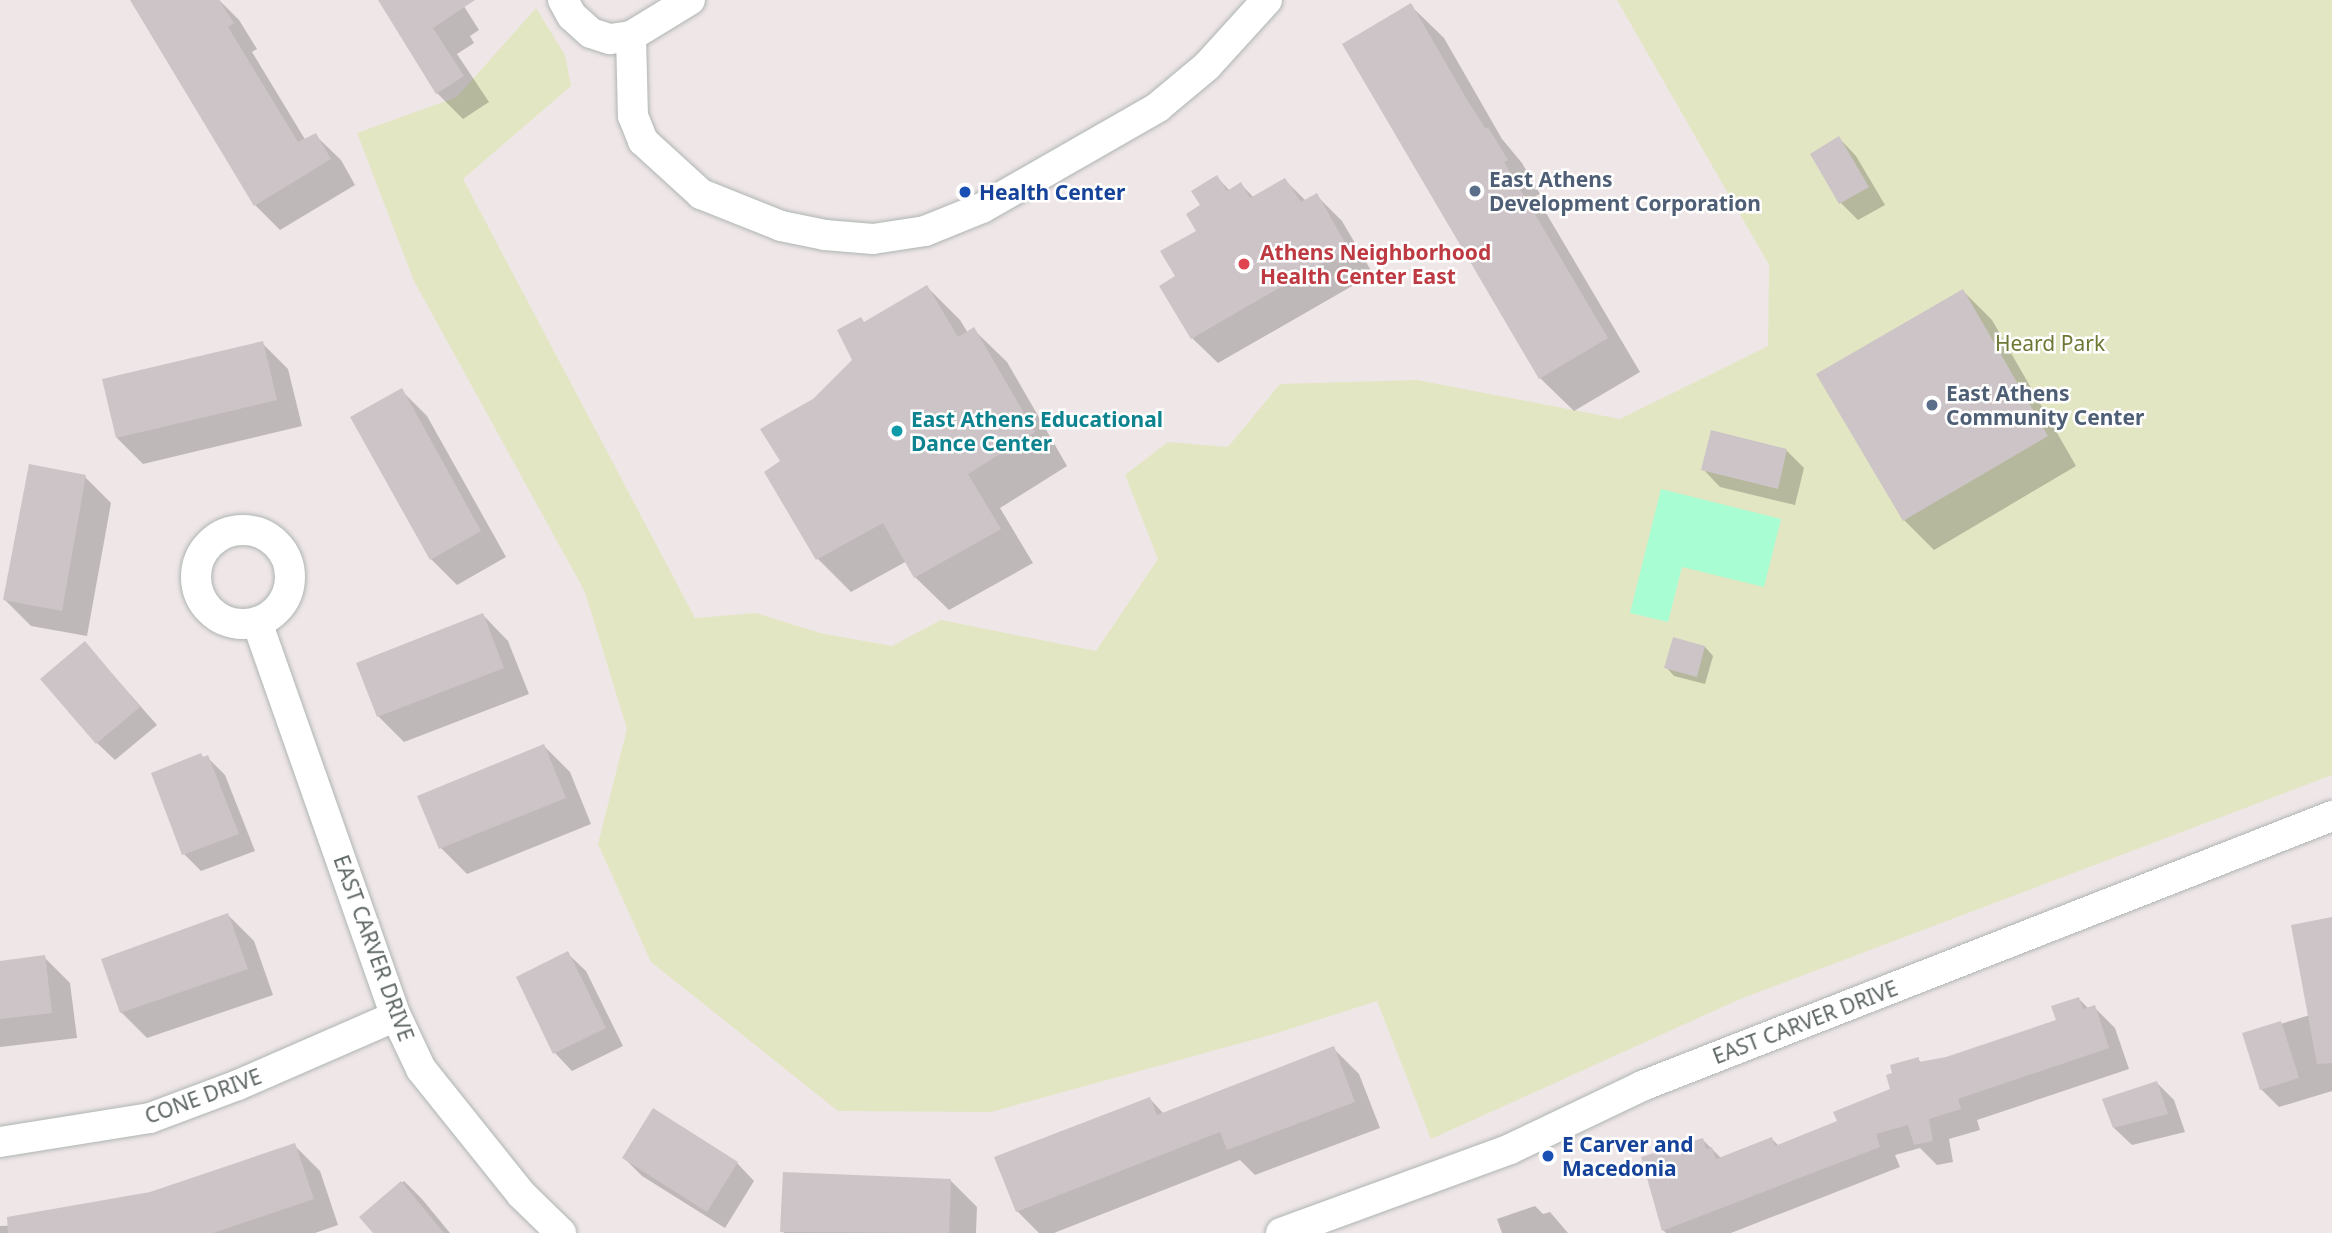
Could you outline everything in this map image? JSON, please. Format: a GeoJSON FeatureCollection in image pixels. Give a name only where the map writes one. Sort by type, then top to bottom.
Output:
{"type":"FeatureCollection","features":[{"type":"Feature","properties":{"kind":"street"},"geometry":{"type":"LineString","coordinates":[[563,0],[572,16],[591,33],[610,38],[631,36],[690,0]]}},
{"type":"Feature","properties":{"kind":"street"},"geometry":{"type":"LineString","coordinates":[[631,36],[633,116],[643,141],[701,194],[781,226],[825,235],[873,239],[925,231],[982,208],[1158,107],[1207,66],[1267,0]]}},
{"type":"Feature","properties":{"kind":"street","name":"EAST CARVER DRIVE"},"geometry":{"type":"LineString","coordinates":[[257,622],[396,1016],[421,1069],[521,1194],[561,1233]]}},
{"type":"Feature","properties":{"kind":"street","name":"EAST CARVER DRIVE"},"geometry":{"type":"LineString","coordinates":[[1281,1233],[1510,1149],[1642,1086],[2332,816]]}},
{"type":"Feature","properties":{"kind":"street","name":"CONE DRIVE"},"geometry":{"type":"LineString","coordinates":[[0,1143],[150,1118],[238,1085],[396,1016]]}},
{"type":"Feature","properties":{"kind":"green space","name":"Heard Park"},"geometry":{"type":"Polygon","coordinates":[[[1617,0],[2332,0],[2332,775],[1738,1000],[1431,1139],[1377,1001],[1274,1034],[991,1112],[838,1111],[651,962],[598,844],[627,729],[585,592],[414,281],[357,133],[457,97],[536,8],[565,55],[571,86],[463,179],[695,618],[756,613],[820,633],[892,646],[941,620],[1096,651],[1158,559],[1125,475],[1168,442],[1228,447],[1280,384],[1417,380],[1620,419],[1768,346],[1769,265],[1617,0]]]}},
{"type":"Feature","properties":{"kind":"shaded area"},"geometry":{"type":"Polygon","coordinates":[[[1661,489],[1781,519],[1764,587],[1682,567],[1668,622],[1630,613],[1661,489]]]}},
{"type":"Feature","properties":{"kind":"building"},"geometry":{"type":"Polygon","coordinates":[[[130,0],[219,0],[234,23],[228,27],[298,142],[316,133],[331,159],[254,206],[130,0]]]}},
{"type":"Feature","properties":{"kind":"building"},"geometry":{"type":"Polygon","coordinates":[[[378,0],[475,0],[433,28],[464,76],[436,94],[378,0]]]}},
{"type":"Feature","properties":{"kind":"building"},"geometry":{"type":"Polygon","coordinates":[[[1411,3],[1469,103],[1486,129],[1488,127],[1508,160],[1504,162],[1608,338],[1539,379],[1342,44],[1411,3]]]}},
{"type":"Feature","properties":{"kind":"building"},"geometry":{"type":"Polygon","coordinates":[[[1839,136],[1869,187],[1839,204],[1810,154],[1839,136]]]}},
{"type":"Feature","properties":{"kind":"building","name":"Athens Neighborhood Health Center East"},"geometry":{"type":"Polygon","coordinates":[[[1217,175],[1227,191],[1241,182],[1250,198],[1285,178],[1301,202],[1317,193],[1348,248],[1191,339],[1159,286],[1175,276],[1160,251],[1196,231],[1186,214],[1200,205],[1191,191],[1217,175]]]}},
{"type":"Feature","properties":{"kind":"building","name":"East Athens Educational Dance Center"},"geometry":{"type":"Polygon","coordinates":[[[927,285],[958,337],[974,327],[1035,432],[968,474],[1001,529],[914,578],[883,523],[816,560],[764,472],[780,461],[760,429],[813,399],[852,360],[837,330],[861,317],[864,322],[927,285]]]}},
{"type":"Feature","properties":{"kind":"building","name":"East Athens Community Center"},"geometry":{"type":"Polygon","coordinates":[[[1963,289],[2048,436],[1903,521],[1816,374],[1963,289]]]}},
{"type":"Feature","properties":{"kind":"building"},"geometry":{"type":"Polygon","coordinates":[[[263,341],[277,400],[116,438],[102,379],[263,341]]]}},
{"type":"Feature","properties":{"kind":"building"},"geometry":{"type":"Polygon","coordinates":[[[402,388],[481,531],[430,560],[350,417],[402,388]]]}},
{"type":"Feature","properties":{"kind":"building"},"geometry":{"type":"Polygon","coordinates":[[[1711,430],[1787,449],[1778,489],[1701,470],[1711,430]]]}},
{"type":"Feature","properties":{"kind":"building"},"geometry":{"type":"Polygon","coordinates":[[[29,464],[86,475],[62,611],[3,600],[29,464]]]}},
{"type":"Feature","properties":{"kind":"building"},"geometry":{"type":"Polygon","coordinates":[[[483,613],[504,668],[377,717],[356,663],[483,613]]]}},
{"type":"Feature","properties":{"kind":"building"},"geometry":{"type":"Polygon","coordinates":[[[1673,637],[1705,646],[1697,677],[1664,668],[1673,637]]]}},
{"type":"Feature","properties":{"kind":"building"},"geometry":{"type":"Polygon","coordinates":[[[85,641],[140,707],[96,744],[40,679],[85,641]]]}},
{"type":"Feature","properties":{"kind":"building"},"geometry":{"type":"Polygon","coordinates":[[[544,744],[566,798],[439,849],[417,796],[544,744]]]}},
{"type":"Feature","properties":{"kind":"building"},"geometry":{"type":"Polygon","coordinates":[[[201,753],[203,757],[208,755],[239,834],[182,855],[151,773],[201,753]]]}},
{"type":"Feature","properties":{"kind":"building"},"geometry":{"type":"Polygon","coordinates":[[[228,913],[248,969],[120,1013],[101,959],[228,913]]]}},
{"type":"Feature","properties":{"kind":"building"},"geometry":{"type":"Polygon","coordinates":[[[2332,917],[2332,1063],[2317,1064],[2291,925],[2332,917]]]}},
{"type":"Feature","properties":{"kind":"building"},"geometry":{"type":"Polygon","coordinates":[[[568,951],[606,1028],[553,1054],[516,977],[568,951]]]}},
{"type":"Feature","properties":{"kind":"building"},"geometry":{"type":"Polygon","coordinates":[[[45,955],[52,1013],[0,1019],[0,961],[45,955]]]}},
{"type":"Feature","properties":{"kind":"building"},"geometry":{"type":"Polygon","coordinates":[[[2079,997],[2083,1009],[2095,1005],[2109,1048],[1958,1099],[1961,1109],[1929,1119],[1933,1141],[1914,1145],[1908,1125],[1876,1134],[1880,1147],[1662,1231],[1641,1157],[1703,1138],[1706,1149],[1712,1147],[1716,1159],[1772,1137],[1775,1146],[1837,1121],[1833,1112],[1890,1089],[1886,1075],[1892,1073],[1890,1065],[1919,1057],[1919,1062],[1946,1057],[2056,1020],[2051,1006],[2079,997]]]}},
{"type":"Feature","properties":{"kind":"building"},"geometry":{"type":"Polygon","coordinates":[[[2281,1021],[2299,1078],[2260,1090],[2242,1033],[2281,1021]]]}},
{"type":"Feature","properties":{"kind":"building"},"geometry":{"type":"Polygon","coordinates":[[[1334,1046],[1355,1102],[1227,1150],[1220,1132],[1016,1212],[994,1157],[1150,1097],[1157,1115],[1334,1046]]]}},
{"type":"Feature","properties":{"kind":"building"},"geometry":{"type":"Polygon","coordinates":[[[2157,1081],[2168,1114],[2113,1128],[2102,1099],[2157,1081]]]}},
{"type":"Feature","properties":{"kind":"building"},"geometry":{"type":"Polygon","coordinates":[[[653,1108],[738,1162],[707,1212],[622,1158],[653,1108]]]}},
{"type":"Feature","properties":{"kind":"building"},"geometry":{"type":"Polygon","coordinates":[[[295,1143],[314,1199],[213,1233],[8,1233],[7,1217],[150,1192],[295,1143]]]}},
{"type":"Feature","properties":{"kind":"building"},"geometry":{"type":"Polygon","coordinates":[[[783,1172],[951,1179],[949,1233],[780,1232],[783,1172]]]}},
{"type":"Feature","properties":{"kind":"building"},"geometry":{"type":"Polygon","coordinates":[[[401,1181],[444,1233],[373,1233],[359,1217],[401,1181]]]}},
{"type":"Feature","properties":{"kind":"place","name":"East Athens Development Corporation"},"geometry":{"type":"Point","coordinates":[1475,191]}},
{"type":"Feature","properties":{"kind":"place","name":"Health Center"},"geometry":{"type":"Point","coordinates":[965,192]}},
{"type":"Feature","properties":{"kind":"place","name":"Athens Neighborhood Health Center East"},"geometry":{"type":"Point","coordinates":[1244,264]}},
{"type":"Feature","properties":{"kind":"place","name":"East Athens Community Center"},"geometry":{"type":"Point","coordinates":[1932,405]}},
{"type":"Feature","properties":{"kind":"place","name":"East Athens Educational Dance Center"},"geometry":{"type":"Point","coordinates":[897,431]}},
{"type":"Feature","properties":{"kind":"place","name":"E Carver and Macedonia"},"geometry":{"type":"Point","coordinates":[1548,1156]}}]}
